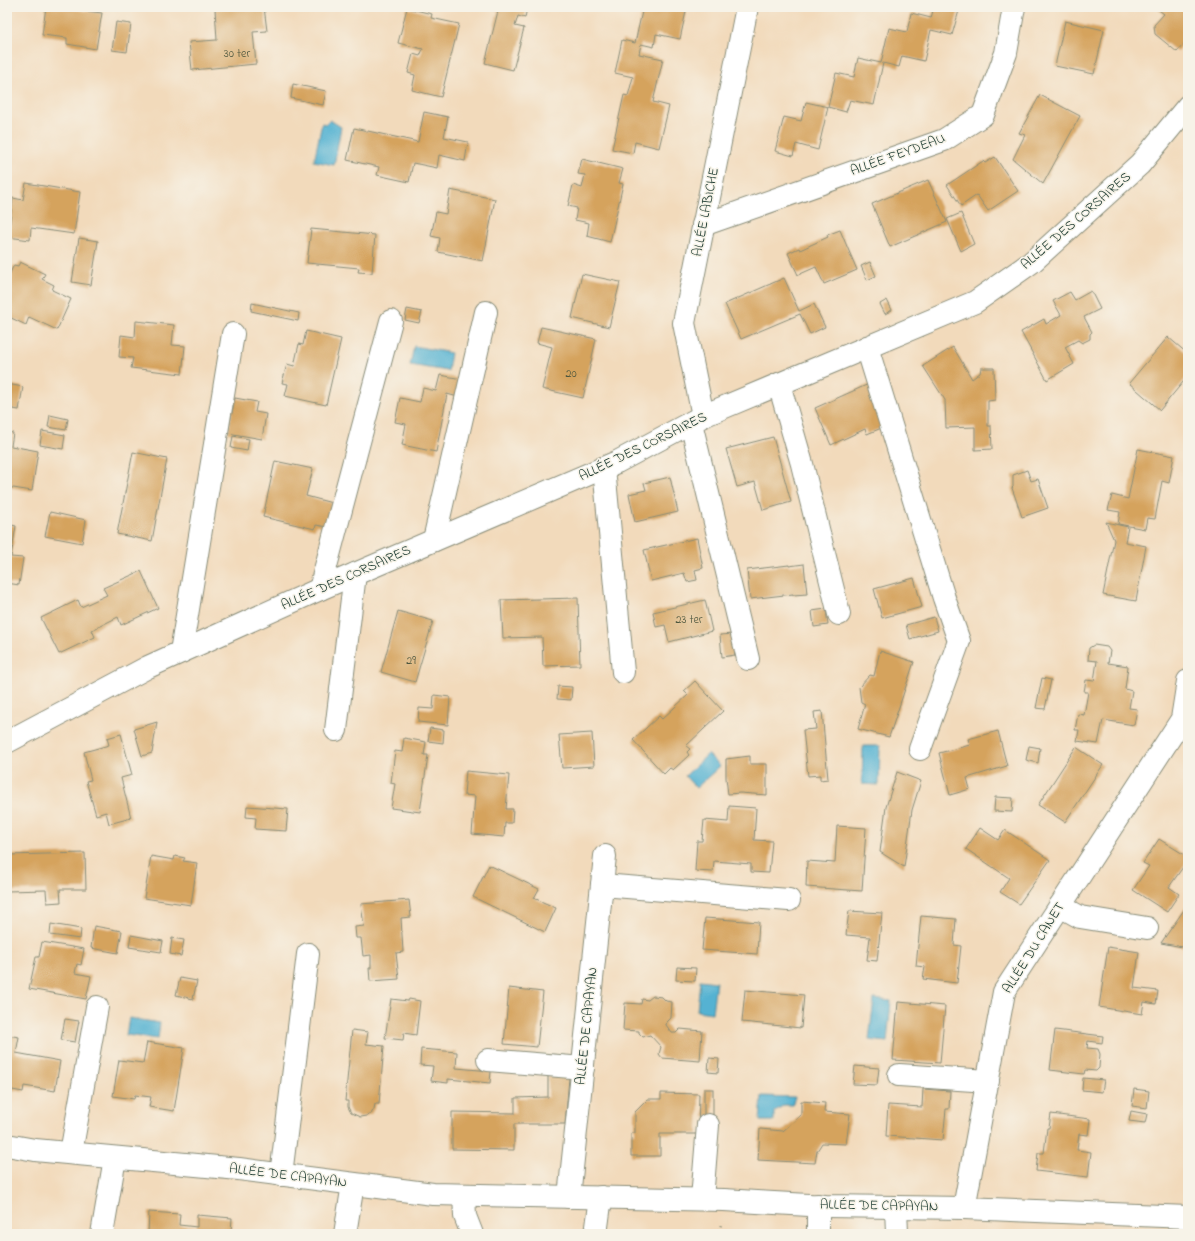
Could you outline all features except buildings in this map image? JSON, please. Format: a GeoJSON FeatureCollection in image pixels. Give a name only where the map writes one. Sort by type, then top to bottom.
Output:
{"type":"FeatureCollection","features":[{"type":"Feature","properties":{"kind":"street","name":"ALLÉE LABICHE"},"geometry":{"type":"LineString","coordinates":[[747,7],[684,323],[697,420],[748,659]]}},
{"type":"Feature","properties":{"kind":"street","name":"ALLÉE FEYDEAU"},"geometry":{"type":"LineString","coordinates":[[703,225],[944,140],[983,115],[1006,53],[1014,7]]}},
{"type":"Feature","properties":{"kind":"street","name":"ALLÉE DES CORSAIRES"},"geometry":{"type":"LineString","coordinates":[[7,742],[148,667],[181,652],[320,589],[618,462],[697,420],[975,302],[1032,262],[1140,164],[1188,106]]}},
{"type":"Feature","properties":{"kind":"street"},"geometry":{"type":"LineString","coordinates":[[434,540],[486,312]]}},
{"type":"Feature","properties":{"kind":"street"},"geometry":{"type":"LineString","coordinates":[[320,589],[391,321]]}},
{"type":"Feature","properties":{"kind":"street"},"geometry":{"type":"LineString","coordinates":[[181,652],[232,334]]}},
{"type":"Feature","properties":{"kind":"street"},"geometry":{"type":"LineString","coordinates":[[867,347],[944,598],[959,641],[920,749]]}},
{"type":"Feature","properties":{"kind":"street"},"geometry":{"type":"LineString","coordinates":[[779,384],[802,464],[838,614]]}},
{"type":"Feature","properties":{"kind":"street"},"geometry":{"type":"LineString","coordinates":[[604,468],[623,672]]}},
{"type":"Feature","properties":{"kind":"street"},"geometry":{"type":"LineString","coordinates":[[336,730],[355,574]]}},
{"type":"Feature","properties":{"kind":"street","name":"ALLÉE DU CANET"},"geometry":{"type":"LineString","coordinates":[[964,1208],[1004,992],[1185,720],[1188,681]]}},
{"type":"Feature","properties":{"kind":"street","name":"ALLÉE DE CAPAYAN"},"geometry":{"type":"LineString","coordinates":[[569,1197],[606,856]]}},
{"type":"Feature","properties":{"kind":"street"},"geometry":{"type":"LineString","coordinates":[[602,886],[789,900]]}},
{"type":"Feature","properties":{"kind":"street"},"geometry":{"type":"LineString","coordinates":[[1060,906],[1080,917],[1147,928]]}},
{"type":"Feature","properties":{"kind":"street"},"geometry":{"type":"LineString","coordinates":[[282,1174],[308,954]]}},
{"type":"Feature","properties":{"kind":"street"},"geometry":{"type":"LineString","coordinates":[[71,1153],[97,1007]]}},
{"type":"Feature","properties":{"kind":"street"},"geometry":{"type":"LineString","coordinates":[[488,1060],[583,1068]]}},
{"type":"Feature","properties":{"kind":"street"},"geometry":{"type":"LineString","coordinates":[[899,1075],[988,1081]]}},
{"type":"Feature","properties":{"kind":"street"},"geometry":{"type":"LineString","coordinates":[[702,1200],[708,1125]]}},
{"type":"Feature","properties":{"kind":"street","name":"ALLÉE DE CAPAYAN"},"geometry":{"type":"LineString","coordinates":[[7,1145],[115,1158],[282,1174],[433,1194],[702,1200],[1188,1217]]}},
{"type":"Feature","properties":{"kind":"street"},"geometry":{"type":"LineString","coordinates":[[102,1234],[115,1158]]}},
{"type":"Feature","properties":{"kind":"street"},"geometry":{"type":"LineString","coordinates":[[345,1234],[353,1184]]}},
{"type":"Feature","properties":{"kind":"street"},"geometry":{"type":"LineString","coordinates":[[464,1195],[465,1216],[472,1234]]}},
{"type":"Feature","properties":{"kind":"street"},"geometry":{"type":"LineString","coordinates":[[596,1234],[601,1197]]}},
{"type":"Feature","properties":{"kind":"street"},"geometry":{"type":"LineString","coordinates":[[818,1205],[818,1234]]}},
{"type":"Feature","properties":{"kind":"street"},"geometry":{"type":"LineString","coordinates":[[896,1207],[897,1234]]}},
{"type":"Feature","properties":{"kind":"water"},"geometry":{"type":"Polygon","coordinates":[[[330,120],[341,127],[334,165],[314,161],[322,123],[326,124],[330,120]]]}},
{"type":"Feature","properties":{"kind":"water"},"geometry":{"type":"Polygon","coordinates":[[[414,346],[451,353],[448,371],[410,365],[414,346]]]}},
{"type":"Feature","properties":{"kind":"water"},"geometry":{"type":"Polygon","coordinates":[[[863,746],[880,746],[879,785],[862,784],[863,746]]]}},
{"type":"Feature","properties":{"kind":"water"},"geometry":{"type":"Polygon","coordinates":[[[708,754],[720,766],[696,788],[685,776],[708,754]]]}},
{"type":"Feature","properties":{"kind":"water"},"geometry":{"type":"Polygon","coordinates":[[[700,980],[716,982],[712,1013],[697,1011],[700,980]]]}},
{"type":"Feature","properties":{"kind":"water"},"geometry":{"type":"Polygon","coordinates":[[[874,999],[891,1001],[887,1042],[869,1040],[874,999]]]}},
{"type":"Feature","properties":{"kind":"water"},"geometry":{"type":"Polygon","coordinates":[[[129,1018],[160,1023],[158,1039],[126,1035],[129,1018]]]}},
{"type":"Feature","properties":{"kind":"water"},"geometry":{"type":"Polygon","coordinates":[[[762,1096],[795,1097],[792,1105],[784,1105],[774,1112],[774,1121],[760,1121],[762,1096]]]}}]}
